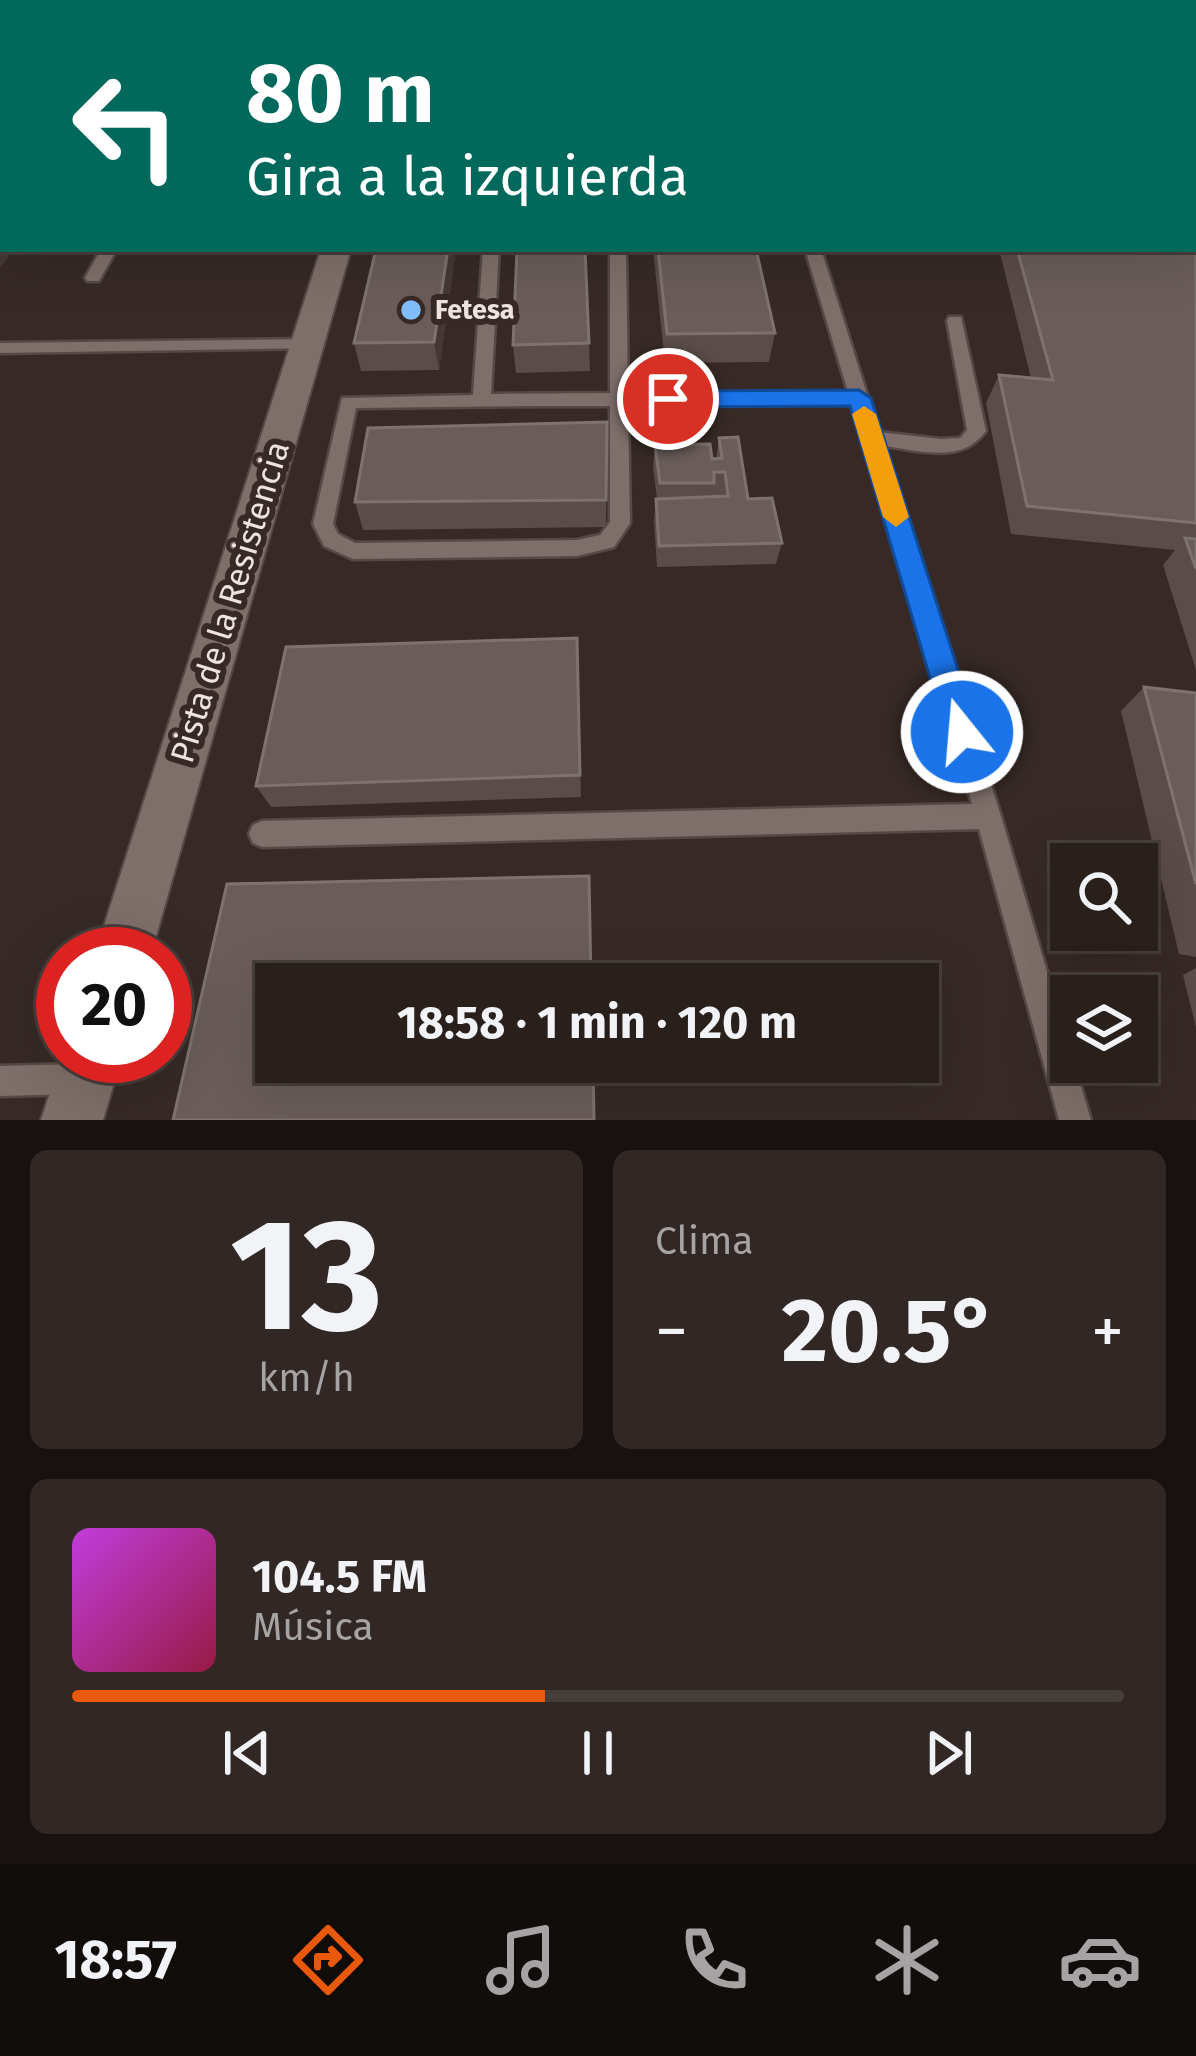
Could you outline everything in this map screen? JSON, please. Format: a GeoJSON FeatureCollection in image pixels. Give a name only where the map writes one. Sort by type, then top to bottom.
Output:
{"type":"FeatureCollection","features":[{"type":"Feature","properties":{"kind":"street","name":"Pista de la Resistencia"},"geometry":{"type":"LineString","coordinates":[[131,927],[335,252]]}},
{"type":"Feature","properties":{"kind":"lane"},"geometry":{"type":"LineString","coordinates":[[93,278],[107,252]]}},
{"type":"Feature","properties":{"kind":"lane"},"geometry":{"type":"LineString","coordinates":[[482,400],[491,252]]}},
{"type":"Feature","properties":{"kind":"lane"},"geometry":{"type":"LineString","coordinates":[[617,252],[620,399],[620,523],[607,541],[577,548],[353,551],[332,541],[323,524],[348,402],[482,400],[620,399],[859,398]]}},
{"type":"Feature","properties":{"kind":"lane"},"geometry":{"type":"LineString","coordinates":[[813,252],[988,816],[1075,1120]]}},
{"type":"Feature","properties":{"kind":"lane"},"geometry":{"type":"LineString","coordinates":[[872,437],[941,446],[965,444],[977,431],[955,322]]}},
{"type":"Feature","properties":{"kind":"lane"},"geometry":{"type":"LineString","coordinates":[[0,347],[308,344]]}},
{"type":"Feature","properties":{"kind":"lane"},"geometry":{"type":"LineString","coordinates":[[262,834],[988,816]]}},
{"type":"Feature","properties":{"kind":"lane"},"geometry":{"type":"LineString","coordinates":[[0,1081],[83,1085]]}},
{"type":"Feature","properties":{"kind":"building","name":"Fetesa"},"geometry":{"type":"Polygon","coordinates":[[[375,252],[448,252],[434,342],[354,343],[375,252]]]}},
{"type":"Feature","properties":{"kind":"building"},"geometry":{"type":"Polygon","coordinates":[[[517,252],[585,252],[589,343],[513,345],[517,252]]]}},
{"type":"Feature","properties":{"kind":"building"},"geometry":{"type":"Polygon","coordinates":[[[658,252],[757,252],[775,333],[667,334],[658,252]]]}},
{"type":"Feature","properties":{"kind":"building"},"geometry":{"type":"Polygon","coordinates":[[[1018,252],[1196,252],[1196,523],[1027,506],[999,375],[1053,380],[1018,252]]]}},
{"type":"Feature","properties":{"kind":"building"},"geometry":{"type":"Polygon","coordinates":[[[607,422],[606,500],[355,502],[368,428],[607,422]]]}},
{"type":"Feature","properties":{"kind":"building"},"geometry":{"type":"Polygon","coordinates":[[[738,437],[748,499],[772,498],[782,543],[659,546],[656,499],[728,496],[725,472],[714,472],[714,483],[660,483],[655,445],[710,444],[712,459],[722,458],[719,438],[738,437]]]}},
{"type":"Feature","properties":{"kind":"building"},"geometry":{"type":"Polygon","coordinates":[[[1185,538],[1196,539],[1196,569],[1185,538]]]}},
{"type":"Feature","properties":{"kind":"building"},"geometry":{"type":"Polygon","coordinates":[[[577,638],[580,775],[256,786],[286,647],[577,638]]]}},
{"type":"Feature","properties":{"kind":"building"},"geometry":{"type":"Polygon","coordinates":[[[1144,687],[1196,693],[1196,884],[1144,687]]]}},
{"type":"Feature","properties":{"kind":"building"},"geometry":{"type":"Polygon","coordinates":[[[589,876],[591,963],[255,963],[255,1083],[593,1083],[594,1120],[173,1120],[181,1083],[192,1083],[192,1037],[227,884],[589,876]]]}},
{"type":"Feature","properties":{"kind":"slow traffic"},"geometry":{"type":"LineString","coordinates":[[864,414],[896,517]]}},
{"type":"Feature","properties":{"kind":"place","name":"Fetesa"},"geometry":{"type":"Point","coordinates":[411,310]}},
{"type":"Feature","properties":{"kind":"route"},"geometry":{"type":"LineString","coordinates":[[668,399],[859,398],[962,732]]}}]}
